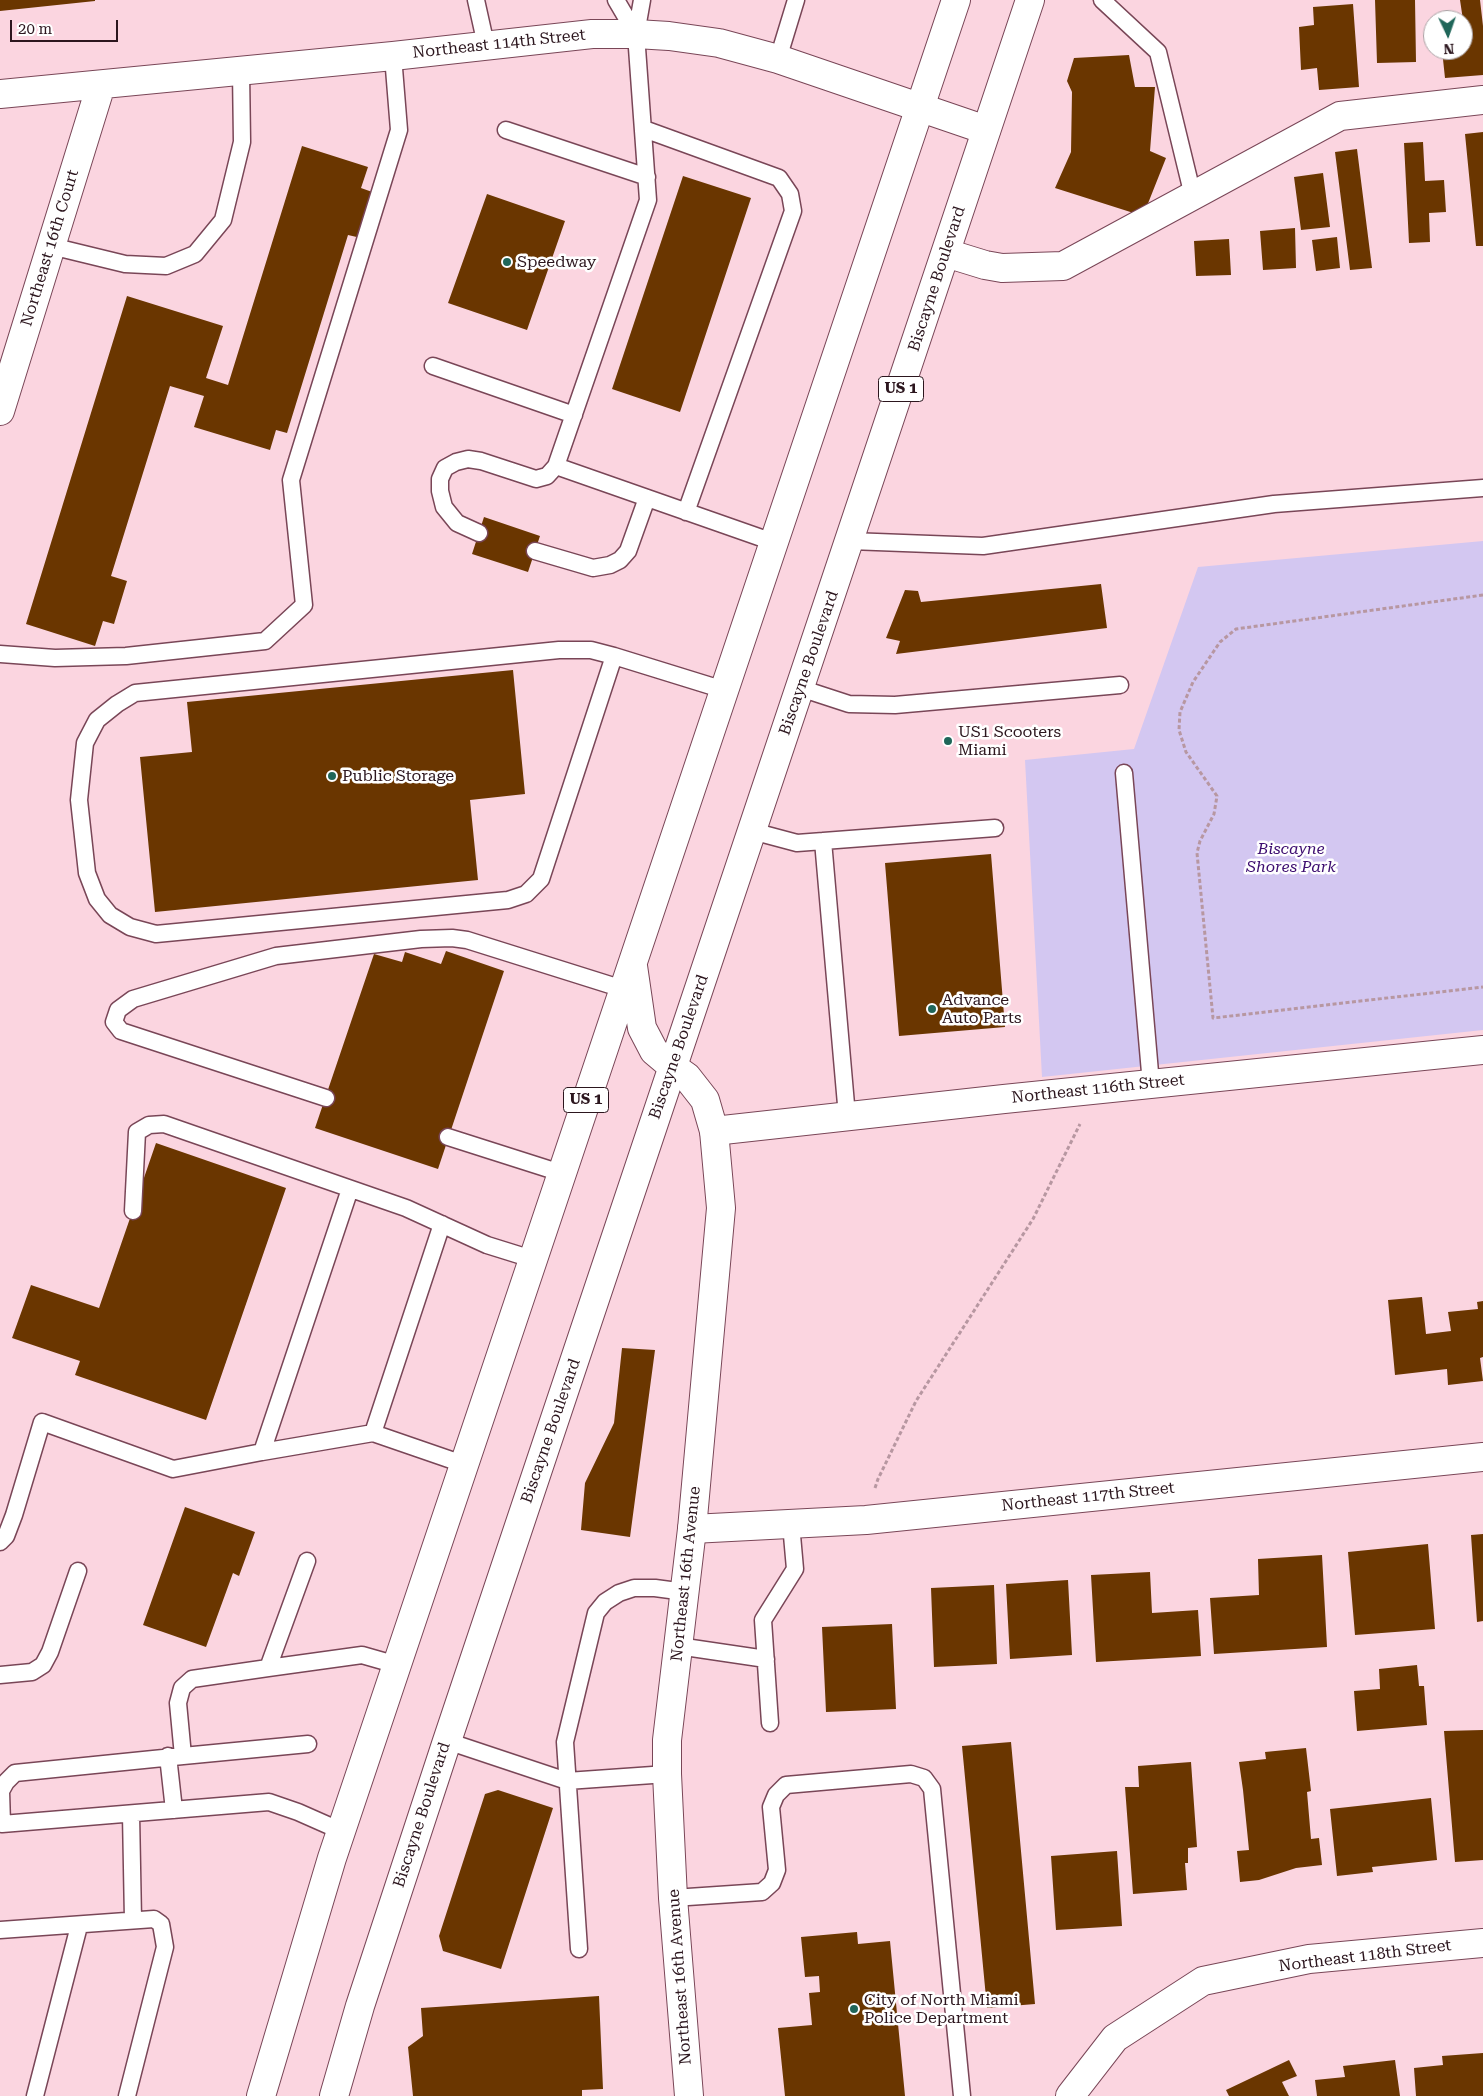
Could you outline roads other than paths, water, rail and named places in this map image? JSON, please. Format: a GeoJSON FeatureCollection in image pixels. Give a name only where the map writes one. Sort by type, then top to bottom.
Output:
{"type":"FeatureCollection","features":[{"type":"Feature","properties":{"kind":"street","name":"US 1"},"geometry":{"type":"LineString","coordinates":[[261,2096],[341,1832],[463,1464],[679,828],[773,542],[956,0]]}},
{"type":"Feature","properties":{"kind":"street","name":"Biscayne Boulevard"},"geometry":{"type":"LineString","coordinates":[[334,2096],[360,2006],[447,1741],[1030,0]]}},
{"type":"Feature","properties":{"kind":"street","name":"Northeast 114th Street"},"geometry":{"type":"LineString","coordinates":[[0,94],[240,72],[592,34],[636,34],[669,36],[719,43],[778,59],[986,130]]}},
{"type":"Feature","properties":{"kind":"street","name":"Northeast 16th Court"},"geometry":{"type":"LineString","coordinates":[[0,411],[100,85]]}},
{"type":"Feature","properties":{"kind":"street"},"geometry":{"type":"LineString","coordinates":[[946,253],[1002,268],[1063,266],[1340,116],[1483,100]]}},
{"type":"Feature","properties":{"kind":"street","name":"Northeast 16th Avenue"},"geometry":{"type":"LineString","coordinates":[[632,962],[642,1028],[654,1051],[687,1077],[705,1100],[714,1131],[721,1208],[692,1529],[667,1740],[673,1898],[689,2096]]}},
{"type":"Feature","properties":{"kind":"street","name":"Northeast 116th Street"},"geometry":{"type":"LineString","coordinates":[[714,1131],[1483,1050]]}},
{"type":"Feature","properties":{"kind":"street","name":"Northeast 117th Street"},"geometry":{"type":"LineString","coordinates":[[692,1529],[866,1520],[1483,1458]]}},
{"type":"Feature","properties":{"kind":"street","name":"Northeast 118th Street"},"geometry":{"type":"LineString","coordinates":[[1070,2096],[1115,2038],[1203,1980],[1309,1959],[1483,1943]]}},
{"type":"Feature","properties":{"kind":"lane"},"geometry":{"type":"LineString","coordinates":[[476,0],[486,45]]}},
{"type":"Feature","properties":{"kind":"lane"},"geometry":{"type":"LineString","coordinates":[[616,0],[636,34]]}},
{"type":"Feature","properties":{"kind":"lane"},"geometry":{"type":"LineString","coordinates":[[479,533],[457,523],[444,507],[440,491],[440,479],[445,468],[456,462],[468,459],[481,460],[536,478],[547,476],[556,466],[648,200],[636,34],[642,0]]}},
{"type":"Feature","properties":{"kind":"lane"},"geometry":{"type":"LineString","coordinates":[[778,59],[796,0]]}},
{"type":"Feature","properties":{"kind":"lane"},"geometry":{"type":"LineString","coordinates":[[1102,0],[1158,52],[1193,196]]}},
{"type":"Feature","properties":{"kind":"lane"},"geometry":{"type":"LineString","coordinates":[[0,654],[54,658],[126,656],[265,640],[304,604],[291,480],[399,130],[393,56]]}},
{"type":"Feature","properties":{"kind":"lane"},"geometry":{"type":"LineString","coordinates":[[51,246],[133,264],[166,266],[195,254],[223,220],[242,142],[240,72]]}},
{"type":"Feature","properties":{"kind":"lane"},"geometry":{"type":"LineString","coordinates":[[644,129],[779,178],[790,194],[793,211],[686,512]]}},
{"type":"Feature","properties":{"kind":"lane"},"geometry":{"type":"LineString","coordinates":[[506,130],[647,177]]}},
{"type":"Feature","properties":{"kind":"lane"},"geometry":{"type":"LineString","coordinates":[[433,366],[574,415]]}},
{"type":"Feature","properties":{"kind":"lane"},"geometry":{"type":"LineString","coordinates":[[556,466],[773,542]]}},
{"type":"Feature","properties":{"kind":"lane"},"geometry":{"type":"LineString","coordinates":[[850,541],[983,546],[1274,504],[1483,488]]}},
{"type":"Feature","properties":{"kind":"lane"},"geometry":{"type":"LineString","coordinates":[[535,551],[593,568],[610,565],[620,560],[628,551],[647,498]]}},
{"type":"Feature","properties":{"kind":"lane"},"geometry":{"type":"LineString","coordinates":[[614,656],[541,879],[526,894],[508,900],[156,934],[130,927],[110,915],[97,899],[87,873],[79,800],[85,743],[97,720],[135,693],[559,650],[590,650],[614,656],[724,690]]}},
{"type":"Feature","properties":{"kind":"lane"},"geometry":{"type":"LineString","coordinates":[[800,688],[850,704],[895,705],[1120,685]]}},
{"type":"Feature","properties":{"kind":"lane"},"geometry":{"type":"LineString","coordinates":[[1124,773],[1151,1084]]}},
{"type":"Feature","properties":{"kind":"lane"},"geometry":{"type":"LineString","coordinates":[[752,831],[798,843],[995,828]]}},
{"type":"Feature","properties":{"kind":"lane"},"geometry":{"type":"LineString","coordinates":[[823,841],[847,1116]]}},
{"type":"Feature","properties":{"kind":"lane"},"geometry":{"type":"LineString","coordinates":[[326,1098],[121,1031],[114,1022],[118,1010],[133,999],[276,956],[421,939],[452,938],[484,945],[623,989]]}},
{"type":"Feature","properties":{"kind":"lane"},"geometry":{"type":"LineString","coordinates":[[133,1211],[136,1132],[149,1125],[164,1124],[406,1208],[488,1244],[532,1259]]}},
{"type":"Feature","properties":{"kind":"lane"},"geometry":{"type":"LineString","coordinates":[[448,1138],[561,1173]]}},
{"type":"Feature","properties":{"kind":"lane"},"geometry":{"type":"LineString","coordinates":[[262,1452],[350,1188]]}},
{"type":"Feature","properties":{"kind":"lane"},"geometry":{"type":"LineString","coordinates":[[373,1434],[442,1224]]}},
{"type":"Feature","properties":{"kind":"lane"},"geometry":{"type":"LineString","coordinates":[[0,1542],[6,1536],[14,1516],[42,1422],[172,1469],[373,1434],[463,1464]]}},
{"type":"Feature","properties":{"kind":"lane"},"geometry":{"type":"LineString","coordinates":[[770,1723],[763,1620],[795,1569],[790,1524]]}},
{"type":"Feature","properties":{"kind":"lane"},"geometry":{"type":"LineString","coordinates":[[268,1668],[307,1561]]}},
{"type":"Feature","properties":{"kind":"lane"},"geometry":{"type":"LineString","coordinates":[[0,1675],[32,1672],[43,1665],[50,1652],[78,1571]]}},
{"type":"Feature","properties":{"kind":"lane"},"geometry":{"type":"LineString","coordinates":[[579,1949],[565,1742],[596,1613],[605,1602],[619,1593],[634,1588],[655,1588],[685,1592]]}},
{"type":"Feature","properties":{"kind":"lane"},"geometry":{"type":"LineString","coordinates":[[678,1646],[766,1659]]}},
{"type":"Feature","properties":{"kind":"lane"},"geometry":{"type":"LineString","coordinates":[[174,1810],[178,1703],[182,1688],[192,1679],[362,1655],[397,1665]]}},
{"type":"Feature","properties":{"kind":"lane"},"geometry":{"type":"LineString","coordinates":[[447,1741],[567,1781],[667,1774]]}},
{"type":"Feature","properties":{"kind":"lane"},"geometry":{"type":"LineString","coordinates":[[308,1744],[175,1756],[15,1774],[6,1782],[1,1792],[1,1824],[269,1802],[298,1812],[341,1832]]}},
{"type":"Feature","properties":{"kind":"lane"},"geometry":{"type":"LineString","coordinates":[[673,1898],[762,1892],[772,1883],[777,1870],[771,1806],[776,1795],[786,1786],[912,1774],[924,1778],[932,1789],[962,2096]]}},
{"type":"Feature","properties":{"kind":"lane"},"geometry":{"type":"LineString","coordinates":[[131,1814],[132,1920]]}},
{"type":"Feature","properties":{"kind":"lane"},"geometry":{"type":"LineString","coordinates":[[0,1930],[80,1926],[154,1919],[161,1924],[165,1947],[127,2096]]}},
{"type":"Feature","properties":{"kind":"lane"},"geometry":{"type":"LineString","coordinates":[[35,2096],[80,1926]]}},
{"type":"Feature","properties":{"kind":"place","name":"Speedway"},"geometry":{"type":"Point","coordinates":[507,262]}},
{"type":"Feature","properties":{"kind":"place","name":"US1 Scooters Miami"},"geometry":{"type":"Point","coordinates":[948,741]}},
{"type":"Feature","properties":{"kind":"place","name":"Public Storage"},"geometry":{"type":"Point","coordinates":[332,776]}},
{"type":"Feature","properties":{"kind":"place","name":"Advance Auto Parts"},"geometry":{"type":"Point","coordinates":[932,1009]}},
{"type":"Feature","properties":{"kind":"place","name":"City of North Miami Police Department"},"geometry":{"type":"Point","coordinates":[854,2009]}},
{"type":"Feature","properties":{"kind":"park label","name":"Biscayne Shores Park"},"geometry":{"type":"Point","coordinates":[1291,858]}}]}
